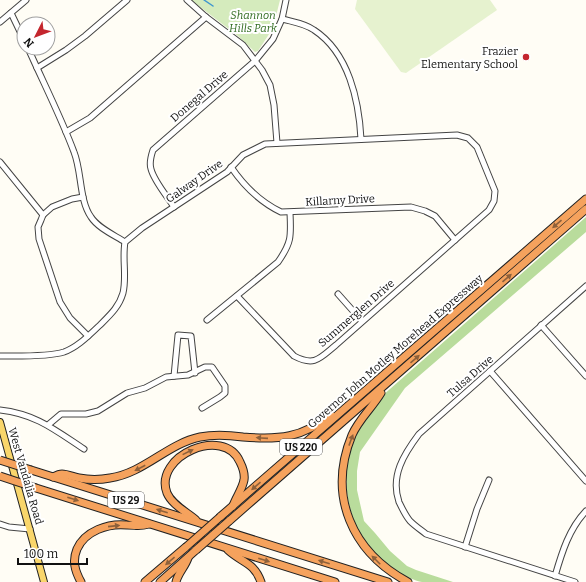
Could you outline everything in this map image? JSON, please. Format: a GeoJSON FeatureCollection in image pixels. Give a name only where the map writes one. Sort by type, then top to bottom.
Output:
{"type":"FeatureCollection","features":[{"type":"Feature","properties":{"kind":"highway","name":"Governor John Motley Morehead Expressway"},"geometry":{"type":"LineString","coordinates":[[145,582],[586,199]]}},
{"type":"Feature","properties":{"kind":"highway","name":"Governor John Motley Morehead Expressway"},"geometry":{"type":"LineString","coordinates":[[160,582],[586,209]]}},
{"type":"Feature","properties":{"kind":"highway"},"geometry":{"type":"LineString","coordinates":[[385,385],[380,395],[362,417],[352,434],[344,464],[344,494],[348,515],[352,525],[367,550],[382,566],[408,582]]}},
{"type":"Feature","properties":{"kind":"highway"},"geometry":{"type":"LineString","coordinates":[[53,477],[62,474],[93,480],[119,476],[144,466],[181,444],[195,438],[210,435],[272,439],[290,436],[304,432],[322,422],[370,387]]}},
{"type":"Feature","properties":{"kind":"highway"},"geometry":{"type":"LineString","coordinates":[[200,523],[178,506],[168,493],[166,479],[171,466],[184,454],[207,445],[216,445],[231,450],[239,459],[243,469],[244,479],[232,507]]}},
{"type":"Feature","properties":{"kind":"highway","name":"US 29"},"geometry":{"type":"LineString","coordinates":[[0,460],[388,582]]}},
{"type":"Feature","properties":{"kind":"highway","name":"US 29"},"geometry":{"type":"LineString","coordinates":[[0,476],[335,582]]}},
{"type":"Feature","properties":{"kind":"highway"},"geometry":{"type":"LineString","coordinates":[[81,582],[76,572],[74,560],[80,544],[90,534],[108,526],[127,525],[140,527],[149,524]]}},
{"type":"Feature","properties":{"kind":"highway"},"geometry":{"type":"LineString","coordinates":[[227,548],[234,556],[249,564],[257,572],[261,582]]}},
{"type":"Feature","properties":{"kind":"highway"},"geometry":{"type":"LineString","coordinates":[[176,582],[178,575],[186,565],[188,557]]}},
{"type":"Feature","properties":{"kind":"highway"},"geometry":{"type":"LineString","coordinates":[[140,582],[153,576]]}},
{"type":"Feature","properties":{"kind":"main road","name":"West Vandalia Road"},"geometry":{"type":"LineString","coordinates":[[0,422],[44,582]]}},
{"type":"Feature","properties":{"kind":"street"},"geometry":{"type":"LineString","coordinates":[[0,22],[26,0]]}},
{"type":"Feature","properties":{"kind":"street"},"geometry":{"type":"LineString","coordinates":[[37,68],[85,36],[127,0]]}},
{"type":"Feature","properties":{"kind":"street"},"geometry":{"type":"LineString","coordinates":[[186,0],[243,45],[255,60],[270,85],[274,105],[278,143]]}},
{"type":"Feature","properties":{"kind":"street","name":"Donegal Drive"},"geometry":{"type":"LineString","coordinates":[[174,207],[150,169],[153,150],[255,60],[273,39],[282,19],[286,0]]}},
{"type":"Feature","properties":{"kind":"street"},"geometry":{"type":"LineString","coordinates":[[11,13],[16,23]]}},
{"type":"Feature","properties":{"kind":"street"},"geometry":{"type":"LineString","coordinates":[[66,132],[90,118],[206,17]]}},
{"type":"Feature","properties":{"kind":"street"},"geometry":{"type":"LineString","coordinates":[[282,19],[302,24],[313,29],[323,37],[337,54],[349,77],[356,97],[360,118],[361,139]]}},
{"type":"Feature","properties":{"kind":"street"},"geometry":{"type":"LineString","coordinates":[[0,356],[50,355],[64,352],[75,346],[88,336],[113,312],[119,304],[125,284],[123,253],[125,242],[100,226],[91,218],[83,197],[81,176],[75,152],[32,56]]}},
{"type":"Feature","properties":{"kind":"street","name":"Galway Drive"},"geometry":{"type":"LineString","coordinates":[[125,242],[142,228],[226,172],[243,154],[265,144],[457,135],[468,138],[477,147],[495,191],[494,200],[489,210]]}},
{"type":"Feature","properties":{"kind":"street"},"geometry":{"type":"LineString","coordinates":[[0,162],[43,215]]}},
{"type":"Feature","properties":{"kind":"street","name":"Killarny Drive"},"geometry":{"type":"LineString","coordinates":[[231,167],[251,191],[270,207],[282,212],[290,213],[362,208],[411,207],[435,216],[455,240]]}},
{"type":"Feature","properties":{"kind":"street"},"geometry":{"type":"LineString","coordinates":[[83,197],[72,199],[52,207],[43,215],[38,227],[39,239],[60,302],[70,318],[88,336]]}},
{"type":"Feature","properties":{"kind":"street","name":"Summerglen Drive"},"geometry":{"type":"LineString","coordinates":[[237,296],[294,356],[303,361],[312,362],[324,355],[336,345],[489,210]]}},
{"type":"Feature","properties":{"kind":"street"},"geometry":{"type":"LineString","coordinates":[[207,320],[278,262],[286,250],[291,234],[290,213]]}},
{"type":"Feature","properties":{"kind":"street","name":"Tulsa Drive"},"geometry":{"type":"LineString","coordinates":[[465,547],[426,534],[409,520],[402,509],[396,484],[398,472],[407,450],[419,434],[586,286]]}},
{"type":"Feature","properties":{"kind":"street"},"geometry":{"type":"LineString","coordinates":[[338,294],[362,321]]}},
{"type":"Feature","properties":{"kind":"street"},"geometry":{"type":"LineString","coordinates":[[541,325],[586,376]]}},
{"type":"Feature","properties":{"kind":"street"},"geometry":{"type":"LineString","coordinates":[[174,376],[178,335],[191,336],[194,372]]}},
{"type":"Feature","properties":{"kind":"street"},"geometry":{"type":"LineString","coordinates":[[48,425],[61,414],[86,414],[98,412],[127,393],[148,386],[166,377],[188,375],[205,367],[212,367],[225,386],[225,393],[202,408]]}},
{"type":"Feature","properties":{"kind":"street"},"geometry":{"type":"LineString","coordinates":[[490,371],[586,481]]}},
{"type":"Feature","properties":{"kind":"street"},"geometry":{"type":"LineString","coordinates":[[0,410],[33,417],[84,449]]}},
{"type":"Feature","properties":{"kind":"street"},"geometry":{"type":"LineString","coordinates":[[489,480],[477,509],[465,547],[575,582]]}},
{"type":"Feature","properties":{"kind":"street"},"geometry":{"type":"LineString","coordinates":[[555,576],[563,550],[570,534],[577,521],[586,511]]}},
{"type":"Feature","properties":{"kind":"street"},"geometry":{"type":"LineString","coordinates":[[0,524],[30,530]]}},
{"type":"Feature","properties":{"kind":"green space","name":"Shannon Hills Park"},"geometry":{"type":"Polygon","coordinates":[[[191,0],[280,0],[273,28],[258,51],[255,52],[238,36],[191,0]]]}},
{"type":"Feature","properties":{"kind":"green space"},"geometry":{"type":"Polygon","coordinates":[[[357,0],[490,0],[497,10],[406,73],[401,72],[355,9],[357,0]]]}},
{"type":"Feature","properties":{"kind":"green space"},"geometry":{"type":"Polygon","coordinates":[[[586,217],[586,232],[405,388],[360,452],[357,471],[357,490],[364,521],[390,551],[407,566],[453,582],[422,582],[409,578],[385,564],[371,550],[360,534],[352,516],[346,478],[348,458],[359,428],[382,396],[586,217]]]}},
{"type":"Feature","properties":{"kind":"waterway"},"geometry":{"type":"LineString","coordinates":[[204,0],[213,6]]}},
{"type":"Feature","properties":{"kind":"place","name":"Frazier Elementary School"},"geometry":{"type":"Point","coordinates":[526,57]}}]}
